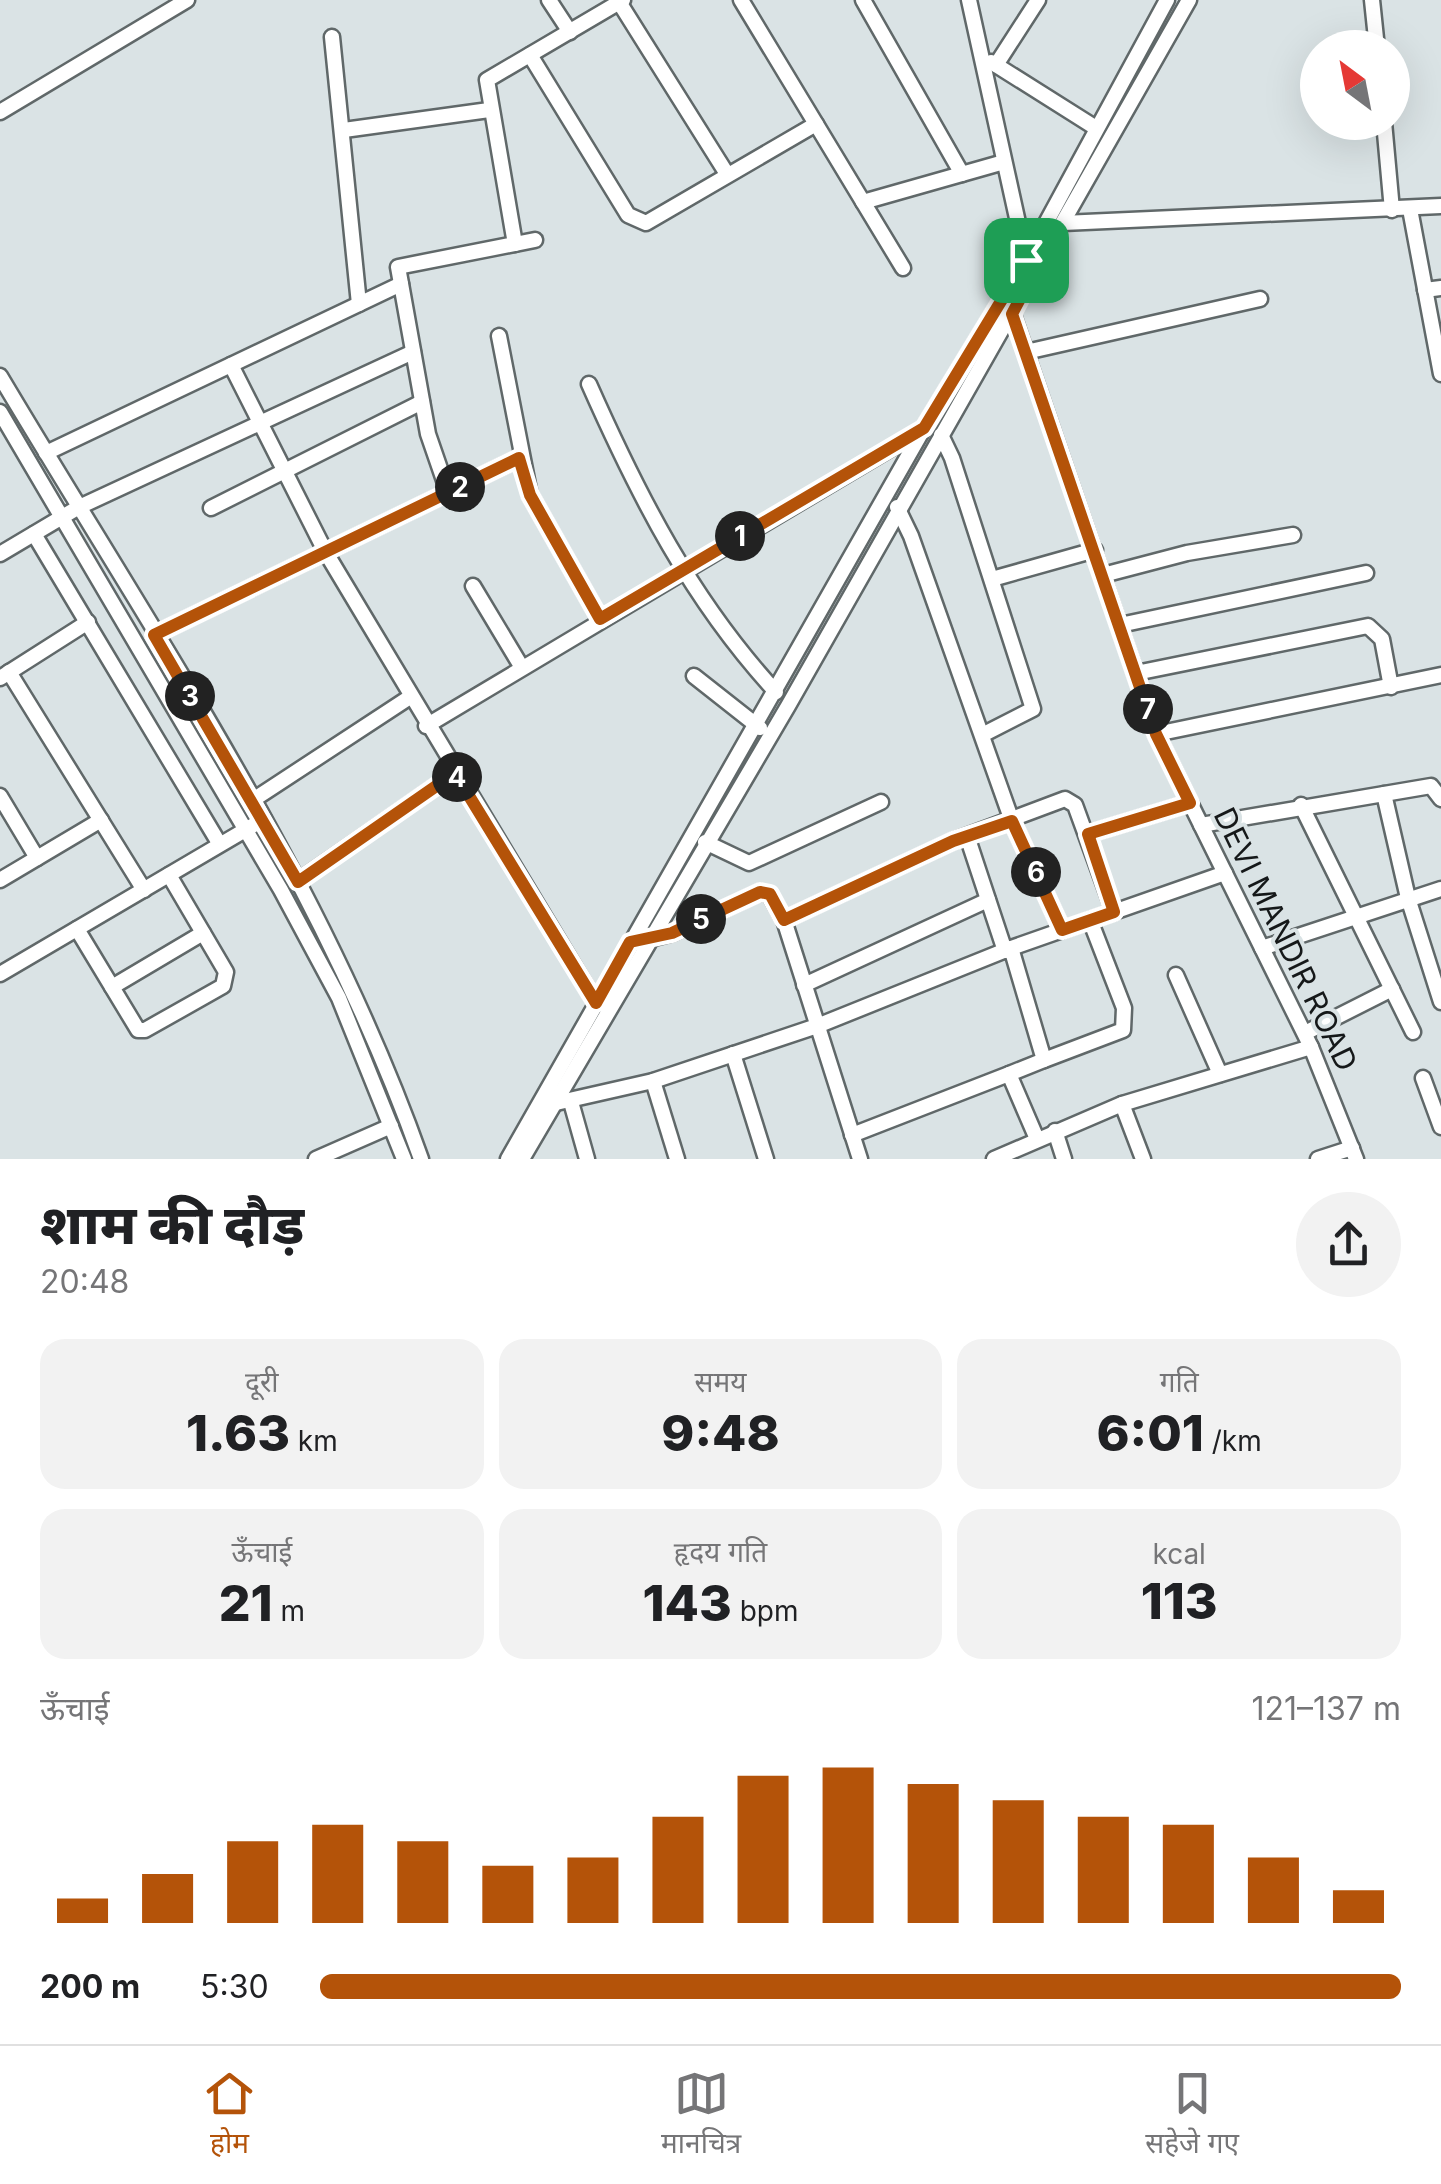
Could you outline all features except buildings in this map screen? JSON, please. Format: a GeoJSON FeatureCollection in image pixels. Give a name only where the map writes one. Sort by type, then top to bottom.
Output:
{"type":"FeatureCollection","features":[{"type":"Feature","properties":{"kind":"street"},"geometry":{"type":"LineString","coordinates":[[0,112],[187,0]]}},
{"type":"Feature","properties":{"kind":"street"},"geometry":{"type":"LineString","coordinates":[[550,0],[570,32]]}},
{"type":"Feature","properties":{"kind":"street"},"geometry":{"type":"LineString","coordinates":[[740,0],[903,268]]}},
{"type":"Feature","properties":{"kind":"street"},"geometry":{"type":"LineString","coordinates":[[863,0],[962,174]]}},
{"type":"Feature","properties":{"kind":"street"},"geometry":{"type":"LineString","coordinates":[[969,0],[1030,280]]}},
{"type":"Feature","properties":{"kind":"street"},"geometry":{"type":"LineString","coordinates":[[996,65],[1038,0]]}},
{"type":"Feature","properties":{"kind":"street"},"geometry":{"type":"LineString","coordinates":[[508,1159],[924,428],[1026,260],[1167,0]]}},
{"type":"Feature","properties":{"kind":"street"},"geometry":{"type":"LineString","coordinates":[[522,1159],[563,1102],[705,842],[1012,314],[1189,0]]}},
{"type":"Feature","properties":{"kind":"street"},"geometry":{"type":"LineString","coordinates":[[1372,0],[1375,30]]}},
{"type":"Feature","properties":{"kind":"street"},"geometry":{"type":"LineString","coordinates":[[514,244],[487,80],[621,1],[727,174]]}},
{"type":"Feature","properties":{"kind":"street"},"geometry":{"type":"LineString","coordinates":[[332,38],[358,304]]}},
{"type":"Feature","properties":{"kind":"street"},"geometry":{"type":"LineString","coordinates":[[530,55],[628,215],[636,222],[646,223],[816,124]]}},
{"type":"Feature","properties":{"kind":"street"},"geometry":{"type":"LineString","coordinates":[[982,58],[1096,128]]}},
{"type":"Feature","properties":{"kind":"street"},"geometry":{"type":"LineString","coordinates":[[344,130],[489,110]]}},
{"type":"Feature","properties":{"kind":"street"},"geometry":{"type":"LineString","coordinates":[[1386,140],[1392,210]]}},
{"type":"Feature","properties":{"kind":"street"},"geometry":{"type":"LineString","coordinates":[[863,202],[1004,162]]}},
{"type":"Feature","properties":{"kind":"street"},"geometry":{"type":"LineString","coordinates":[[1063,223],[1441,206]]}},
{"type":"Feature","properties":{"kind":"street"},"geometry":{"type":"LineString","coordinates":[[1410,209],[1433,289],[1441,374]]}},
{"type":"Feature","properties":{"kind":"street"},"geometry":{"type":"LineString","coordinates":[[448,492],[422,402],[401,284],[402,264],[535,240]]}},
{"type":"Feature","properties":{"kind":"street"},"geometry":{"type":"LineString","coordinates":[[46,453],[401,284]]}},
{"type":"Feature","properties":{"kind":"street","name":"DEVI MANDIR ROAD"},"geometry":{"type":"LineString","coordinates":[[1004,292],[1156,734],[1308,1040],[1354,1154]]}},
{"type":"Feature","properties":{"kind":"street"},"geometry":{"type":"LineString","coordinates":[[1026,352],[1260,300]]}},
{"type":"Feature","properties":{"kind":"street"},"geometry":{"type":"LineString","coordinates":[[499,336],[519,458],[530,495],[600,619]]}},
{"type":"Feature","properties":{"kind":"street"},"geometry":{"type":"LineString","coordinates":[[0,554],[79,508],[413,352]]}},
{"type":"Feature","properties":{"kind":"street"},"geometry":{"type":"LineString","coordinates":[[231,365],[264,422],[325,551],[426,726],[596,1003]]}},
{"type":"Feature","properties":{"kind":"street"},"geometry":{"type":"LineString","coordinates":[[0,376],[298,882],[353,989],[422,1159]]}},
{"type":"Feature","properties":{"kind":"street"},"geometry":{"type":"LineString","coordinates":[[589,384],[634,486],[682,571],[732,645],[776,692]]}},
{"type":"Feature","properties":{"kind":"street"},"geometry":{"type":"LineString","coordinates":[[211,508],[422,402]]}},
{"type":"Feature","properties":{"kind":"street"},"geometry":{"type":"LineString","coordinates":[[0,412],[246,830],[338,998],[404,1159]]}},
{"type":"Feature","properties":{"kind":"street"},"geometry":{"type":"LineString","coordinates":[[426,726],[924,428]]}},
{"type":"Feature","properties":{"kind":"street"},"geometry":{"type":"LineString","coordinates":[[940,434],[1034,708],[1030,714],[984,734]]}},
{"type":"Feature","properties":{"kind":"street"},"geometry":{"type":"LineString","coordinates":[[154,635],[519,458]]}},
{"type":"Feature","properties":{"kind":"street"},"geometry":{"type":"LineString","coordinates":[[897,507],[984,734],[1012,821],[1062,930]]}},
{"type":"Feature","properties":{"kind":"street"},"geometry":{"type":"LineString","coordinates":[[34,534],[219,843]]}},
{"type":"Feature","properties":{"kind":"street"},"geometry":{"type":"LineString","coordinates":[[1103,576],[1187,553],[1294,535]]}},
{"type":"Feature","properties":{"kind":"street"},"geometry":{"type":"LineString","coordinates":[[992,579],[1095,550]]}},
{"type":"Feature","properties":{"kind":"street"},"geometry":{"type":"LineString","coordinates":[[1120,625],[1366,573]]}},
{"type":"Feature","properties":{"kind":"street"},"geometry":{"type":"LineString","coordinates":[[473,586],[522,666]]}},
{"type":"Feature","properties":{"kind":"street"},"geometry":{"type":"LineString","coordinates":[[88,622],[5,675],[144,890]]}},
{"type":"Feature","properties":{"kind":"street"},"geometry":{"type":"LineString","coordinates":[[1136,672],[1368,626],[1382,639],[1392,687]]}},
{"type":"Feature","properties":{"kind":"street"},"geometry":{"type":"LineString","coordinates":[[1156,734],[1441,675]]}},
{"type":"Feature","properties":{"kind":"street"},"geometry":{"type":"LineString","coordinates":[[694,676],[769,736]]}},
{"type":"Feature","properties":{"kind":"street"},"geometry":{"type":"LineString","coordinates":[[252,800],[410,697]]}},
{"type":"Feature","properties":{"kind":"street"},"geometry":{"type":"LineString","coordinates":[[298,882],[455,773]]}},
{"type":"Feature","properties":{"kind":"street"},"geometry":{"type":"LineString","coordinates":[[1200,825],[1300,805],[1431,786],[1441,798]]}},
{"type":"Feature","properties":{"kind":"street"},"geometry":{"type":"LineString","coordinates":[[1384,794],[1408,898],[1441,1002]]}},
{"type":"Feature","properties":{"kind":"street"},"geometry":{"type":"LineString","coordinates":[[0,796],[37,858]]}},
{"type":"Feature","properties":{"kind":"street"},"geometry":{"type":"LineString","coordinates":[[784,920],[967,836],[1065,799],[1075,806],[1088,834],[1114,912]]}},
{"type":"Feature","properties":{"kind":"street"},"geometry":{"type":"LineString","coordinates":[[705,842],[750,863],[880,802]]}},
{"type":"Feature","properties":{"kind":"street"},"geometry":{"type":"LineString","coordinates":[[1088,834],[1190,803]]}},
{"type":"Feature","properties":{"kind":"street"},"geometry":{"type":"LineString","coordinates":[[1300,805],[1413,1032]]}},
{"type":"Feature","properties":{"kind":"street"},"geometry":{"type":"LineString","coordinates":[[0,974],[264,819]]}},
{"type":"Feature","properties":{"kind":"street"},"geometry":{"type":"LineString","coordinates":[[0,880],[101,820]]}},
{"type":"Feature","properties":{"kind":"street"},"geometry":{"type":"LineString","coordinates":[[967,836],[1044,1060]]}},
{"type":"Feature","properties":{"kind":"street"},"geometry":{"type":"LineString","coordinates":[[563,1102],[653,1081],[818,1026],[1008,950],[1224,872]]}},
{"type":"Feature","properties":{"kind":"street"},"geometry":{"type":"LineString","coordinates":[[78,929],[141,1031],[223,986],[228,978],[169,875]]}},
{"type":"Feature","properties":{"kind":"street"},"geometry":{"type":"LineString","coordinates":[[1262,948],[1441,889]]}},
{"type":"Feature","properties":{"kind":"street"},"geometry":{"type":"LineString","coordinates":[[630,942],[650,939],[760,892],[770,894],[784,920],[860,1159]]}},
{"type":"Feature","properties":{"kind":"street"},"geometry":{"type":"LineString","coordinates":[[804,984],[988,900]]}},
{"type":"Feature","properties":{"kind":"street"},"geometry":{"type":"LineString","coordinates":[[852,1135],[1123,1030],[1124,1008],[1090,920]]}},
{"type":"Feature","properties":{"kind":"street"},"geometry":{"type":"LineString","coordinates":[[112,988],[202,933]]}},
{"type":"Feature","properties":{"kind":"street"},"geometry":{"type":"LineString","coordinates":[[1176,976],[1220,1074]]}},
{"type":"Feature","properties":{"kind":"street"},"geometry":{"type":"LineString","coordinates":[[994,1159],[1122,1104],[1220,1074],[1308,1040],[1392,990]]}},
{"type":"Feature","properties":{"kind":"street"},"geometry":{"type":"LineString","coordinates":[[733,1054],[766,1159]]}},
{"type":"Feature","properties":{"kind":"street"},"geometry":{"type":"LineString","coordinates":[[1009,1074],[1037,1139]]}},
{"type":"Feature","properties":{"kind":"street"},"geometry":{"type":"LineString","coordinates":[[1423,1078],[1441,1127]]}},
{"type":"Feature","properties":{"kind":"street"},"geometry":{"type":"LineString","coordinates":[[653,1081],[677,1159]]}},
{"type":"Feature","properties":{"kind":"street"},"geometry":{"type":"LineString","coordinates":[[563,1102],[587,1159]]}},
{"type":"Feature","properties":{"kind":"street"},"geometry":{"type":"LineString","coordinates":[[1122,1104],[1143,1159]]}},
{"type":"Feature","properties":{"kind":"street"},"geometry":{"type":"LineString","coordinates":[[316,1159],[391,1126]]}},
{"type":"Feature","properties":{"kind":"street"},"geometry":{"type":"LineString","coordinates":[[1055,1131],[1064,1159]]}},
{"type":"Feature","properties":{"kind":"street"},"geometry":{"type":"LineString","coordinates":[[1318,1159],[1354,1154]]}},
{"type":"Feature","properties":{"kind":"route"},"geometry":{"type":"LineString","coordinates":[[1026,260],[1030,280],[1012,314],[1156,734],[1190,803],[1088,834],[1114,912],[1062,930],[1012,821],[953,841],[784,920],[770,894],[760,892],[672,933],[630,942],[596,1003],[455,773],[298,882],[154,635],[519,458],[530,495],[600,619],[924,428],[1026,260]]}}]}
